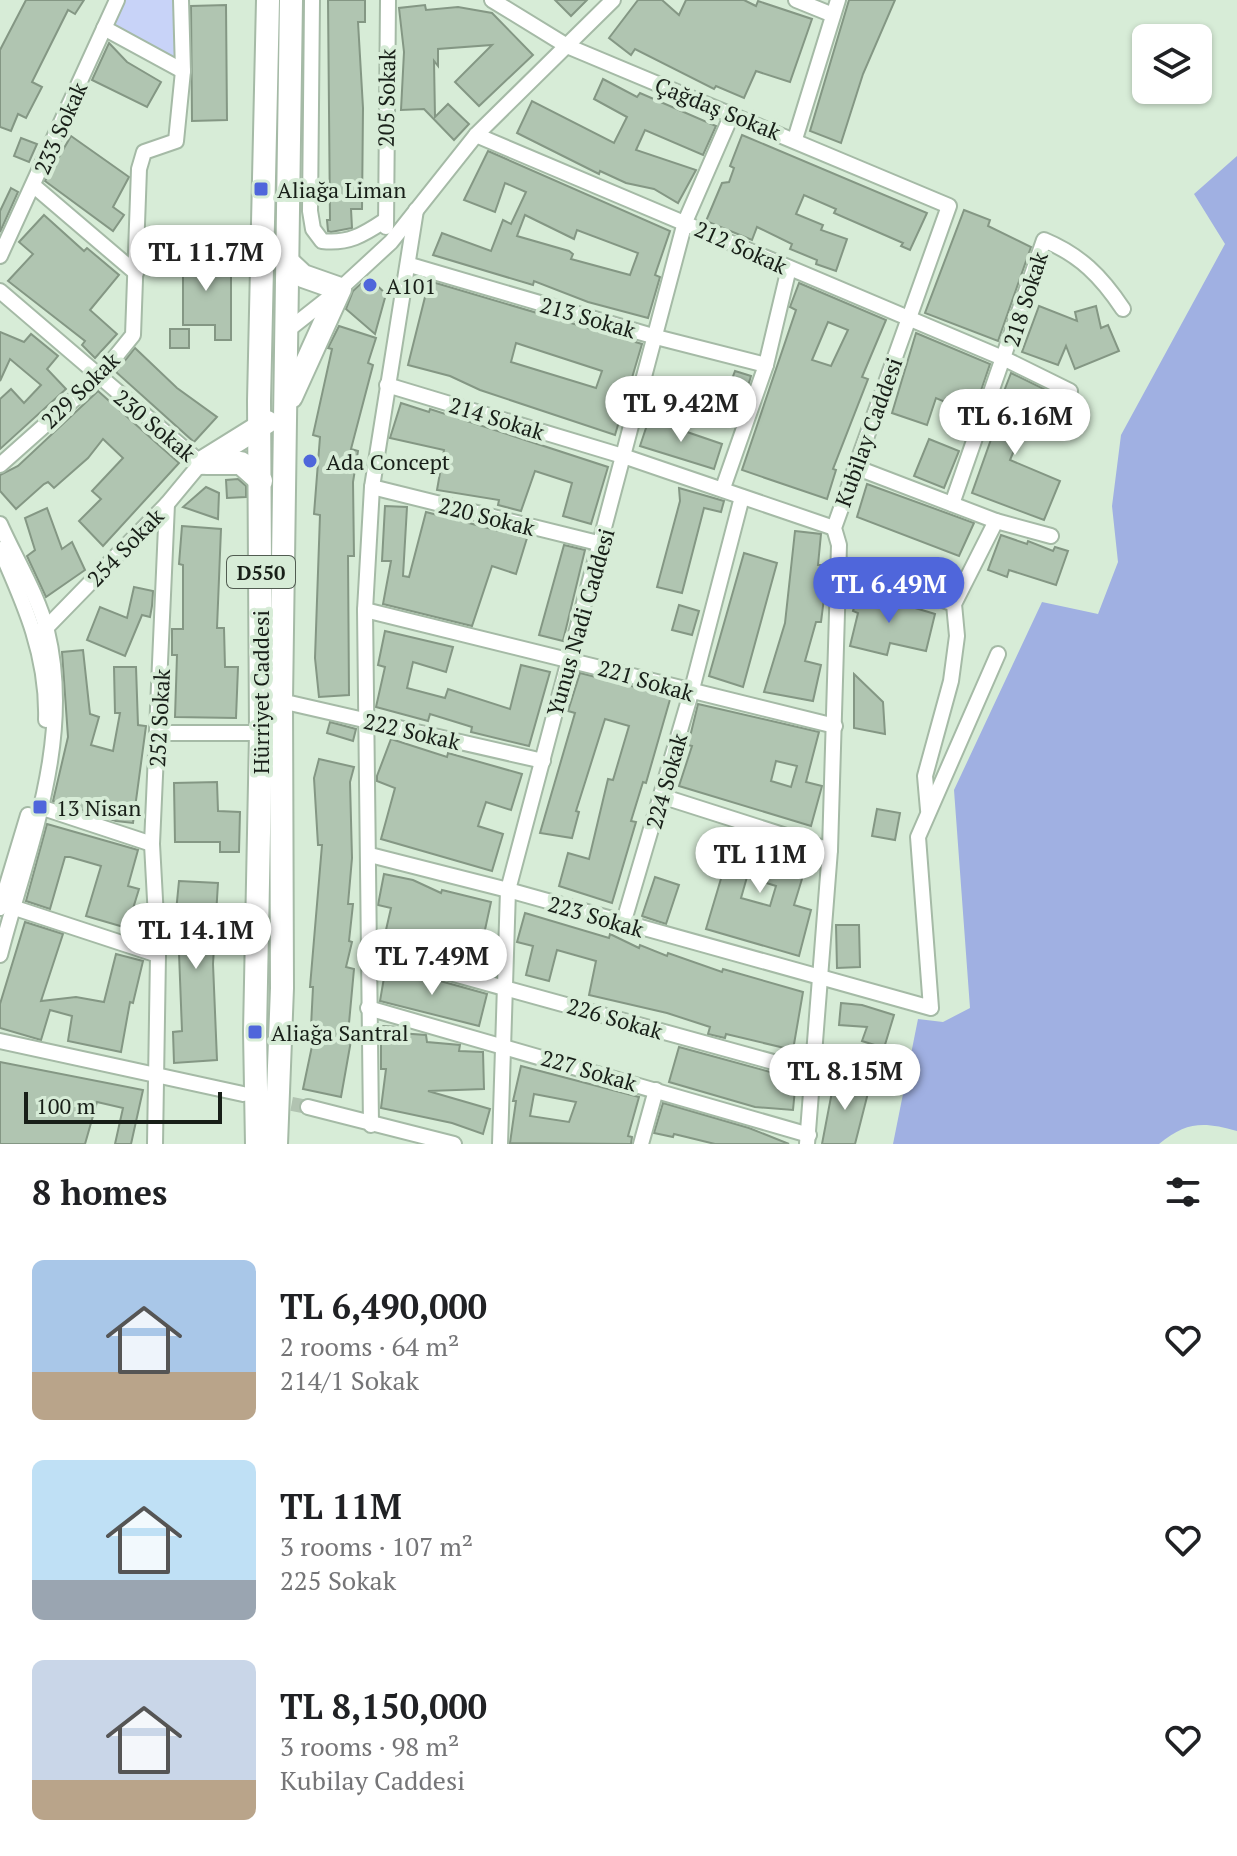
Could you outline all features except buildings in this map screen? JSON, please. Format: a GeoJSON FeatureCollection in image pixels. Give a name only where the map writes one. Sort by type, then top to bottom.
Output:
{"type":"FeatureCollection","features":[{"type":"Feature","properties":{"kind":"highway","name":"Hürriyet Caddesi"},"geometry":{"type":"LineString","coordinates":[[257,1144],[255,1032],[261,733],[259,401],[268,0]]}},
{"type":"Feature","properties":{"kind":"highway","name":"Hürriyet Caddesi"},"geometry":{"type":"LineString","coordinates":[[276,1144],[282,988],[281,701],[288,404],[291,0]]}},
{"type":"Feature","properties":{"kind":"highway"},"geometry":{"type":"LineString","coordinates":[[201,463],[259,429],[288,404],[340,289],[303,276],[288,262]]}},
{"type":"Feature","properties":{"kind":"highway"},"geometry":{"type":"LineString","coordinates":[[260,349],[288,330]]}},
{"type":"Feature","properties":{"kind":"highway"},"geometry":{"type":"LineString","coordinates":[[201,463],[259,401]]}},
{"type":"Feature","properties":{"kind":"highway"},"geometry":{"type":"LineString","coordinates":[[201,463],[241,463],[261,481]]}},
{"type":"Feature","properties":{"kind":"street","name":"233 Sokak"},"geometry":{"type":"LineString","coordinates":[[0,256],[117,0]]}},
{"type":"Feature","properties":{"kind":"street"},"geometry":{"type":"LineString","coordinates":[[181,0],[183,71]]}},
{"type":"Feature","properties":{"kind":"street"},"geometry":{"type":"LineString","coordinates":[[312,0],[310,211],[313,229],[322,241],[339,243],[358,238],[384,221]]}},
{"type":"Feature","properties":{"kind":"street","name":"205 Sokak"},"geometry":{"type":"LineString","coordinates":[[388,0],[384,221],[391,242]]}},
{"type":"Feature","properties":{"kind":"street","name":"Çağdaş Sokak"},"geometry":{"type":"LineString","coordinates":[[492,0],[567,46],[949,206]]}},
{"type":"Feature","properties":{"kind":"street"},"geometry":{"type":"LineString","coordinates":[[288,330],[340,289],[391,242],[476,135],[613,0]]}},
{"type":"Feature","properties":{"kind":"street"},"geometry":{"type":"LineString","coordinates":[[796,0],[833,15]]}},
{"type":"Feature","properties":{"kind":"street"},"geometry":{"type":"LineString","coordinates":[[795,139],[838,0]]}},
{"type":"Feature","properties":{"kind":"street"},"geometry":{"type":"LineString","coordinates":[[104,28],[183,71]]}},
{"type":"Feature","properties":{"kind":"street","name":"229 Sokak"},"geometry":{"type":"LineString","coordinates":[[0,465],[99,377],[133,335],[140,157],[144,152],[176,141],[183,71]]}},
{"type":"Feature","properties":{"kind":"street","name":"Yunus Nadi Caddesi"},"geometry":{"type":"LineString","coordinates":[[500,1144],[508,890],[626,457],[685,222],[732,114]]}},
{"type":"Feature","properties":{"kind":"street","name":"212 Sokak"},"geometry":{"type":"LineString","coordinates":[[476,135],[1005,359],[1070,391]]}},
{"type":"Feature","properties":{"kind":"street"},"geometry":{"type":"LineString","coordinates":[[34,186],[136,273]]}},
{"type":"Feature","properties":{"kind":"street","name":"Kubilay Caddesi"},"geometry":{"type":"LineString","coordinates":[[808,1140],[830,850],[839,545],[834,528],[949,206]]}},
{"type":"Feature","properties":{"kind":"street"},"geometry":{"type":"LineString","coordinates":[[371,1125],[365,610],[372,487],[387,385],[410,265],[416,210]]}},
{"type":"Feature","properties":{"kind":"street","name":"218 Sokak"},"geometry":{"type":"LineString","coordinates":[[952,504],[1044,240],[1067,249],[1090,266],[1123,309]]}},
{"type":"Feature","properties":{"kind":"street","name":"213 Sokak"},"geometry":{"type":"LineString","coordinates":[[410,265],[656,337],[766,365]]}},
{"type":"Feature","properties":{"kind":"street"},"geometry":{"type":"LineString","coordinates":[[723,488],[766,365],[789,268]]}},
{"type":"Feature","properties":{"kind":"street","name":"230 Sokak"},"geometry":{"type":"LineString","coordinates":[[0,291],[201,463]]}},
{"type":"Feature","properties":{"kind":"street","name":"214 Sokak"},"geometry":{"type":"LineString","coordinates":[[387,385],[723,488],[834,528]]}},
{"type":"Feature","properties":{"kind":"street","name":"254 Sokak"},"geometry":{"type":"LineString","coordinates":[[41,630],[167,504],[201,463]]}},
{"type":"Feature","properties":{"kind":"street"},"geometry":{"type":"LineString","coordinates":[[855,467],[996,521],[1051,536]]}},
{"type":"Feature","properties":{"kind":"street","name":"220 Sokak"},"geometry":{"type":"LineString","coordinates":[[372,487],[602,544]]}},
{"type":"Feature","properties":{"kind":"street","name":"224 Sokak"},"geometry":{"type":"LineString","coordinates":[[623,924],[691,693],[742,497]]}},
{"type":"Feature","properties":{"kind":"street","name":"252 Sokak"},"geometry":{"type":"LineString","coordinates":[[155,1144],[158,955],[152,844],[167,504]]}},
{"type":"Feature","properties":{"kind":"street"},"geometry":{"type":"LineString","coordinates":[[929,814],[925,776],[951,681],[957,636],[954,604],[996,521]]}},
{"type":"Feature","properties":{"kind":"street"},"geometry":{"type":"LineString","coordinates":[[0,524],[41,630],[57,695],[54,745],[40,807],[6,908]]}},
{"type":"Feature","properties":{"kind":"street"},"geometry":{"type":"LineString","coordinates":[[0,549],[41,630],[47,698],[45,745],[6,908],[0,955]]}},
{"type":"Feature","properties":{"kind":"street"},"geometry":{"type":"LineString","coordinates":[[838,563],[954,604]]}},
{"type":"Feature","properties":{"kind":"street","name":"221 Sokak"},"geometry":{"type":"LineString","coordinates":[[365,610],[569,658],[691,693],[835,726]]}},
{"type":"Feature","properties":{"kind":"street"},"geometry":{"type":"LineString","coordinates":[[929,814],[998,654]]}},
{"type":"Feature","properties":{"kind":"street","name":"222 Sokak"},"geometry":{"type":"LineString","coordinates":[[281,701],[543,761]]}},
{"type":"Feature","properties":{"kind":"street"},"geometry":{"type":"LineString","coordinates":[[159,733],[261,733]]}},
{"type":"Feature","properties":{"kind":"street"},"geometry":{"type":"LineString","coordinates":[[661,796],[830,850]]}},
{"type":"Feature","properties":{"kind":"street"},"geometry":{"type":"LineString","coordinates":[[40,807],[152,844]]}},
{"type":"Feature","properties":{"kind":"street","name":"223 Sokak"},"geometry":{"type":"LineString","coordinates":[[370,855],[508,890],[931,1008],[918,837],[929,814]]}},
{"type":"Feature","properties":{"kind":"street"},"geometry":{"type":"LineString","coordinates":[[6,908],[158,955]]}},
{"type":"Feature","properties":{"kind":"street","name":"226 Sokak"},"geometry":{"type":"LineString","coordinates":[[370,951],[813,1073]]}},
{"type":"Feature","properties":{"kind":"street","name":"227 Sokak"},"geometry":{"type":"LineString","coordinates":[[368,1008],[656,1090],[808,1140]]}},
{"type":"Feature","properties":{"kind":"street"},"geometry":{"type":"LineString","coordinates":[[0,1041],[243,1094]]}},
{"type":"Feature","properties":{"kind":"street"},"geometry":{"type":"LineString","coordinates":[[641,1144],[656,1090]]}},
{"type":"Feature","properties":{"kind":"street"},"geometry":{"type":"LineString","coordinates":[[308,1107],[454,1144]]}},
{"type":"Feature","properties":{"kind":"shaded area"},"geometry":{"type":"Polygon","coordinates":[[[117,0],[181,0],[183,71],[104,28],[117,0]]]}},
{"type":"Feature","properties":{"kind":"shaded area"},"geometry":{"type":"Polygon","coordinates":[[[1237,156],[1237,1131],[1205,1125],[1187,1127],[1159,1144],[893,1144],[918,1019],[943,1022],[970,1008],[954,790],[1042,602],[1098,614],[1118,562],[1112,506],[1121,435],[1225,244],[1194,194],[1237,156]]]}},
{"type":"Feature","properties":{"kind":"tunnel"},"geometry":{"type":"LineString","coordinates":[[271,1100],[308,1107]]}},
{"type":"Feature","properties":{"kind":"place","name":"Aliağa Liman"},"geometry":{"type":"Point","coordinates":[261,189]}},
{"type":"Feature","properties":{"kind":"place","name":"A101"},"geometry":{"type":"Point","coordinates":[370,285]}},
{"type":"Feature","properties":{"kind":"place","name":"Ada Concept"},"geometry":{"type":"Point","coordinates":[310,461]}},
{"type":"Feature","properties":{"kind":"place","name":"13 Nisan"},"geometry":{"type":"Point","coordinates":[40,807]}},
{"type":"Feature","properties":{"kind":"place","name":"Aliağa Santral"},"geometry":{"type":"Point","coordinates":[255,1032]}}]}
